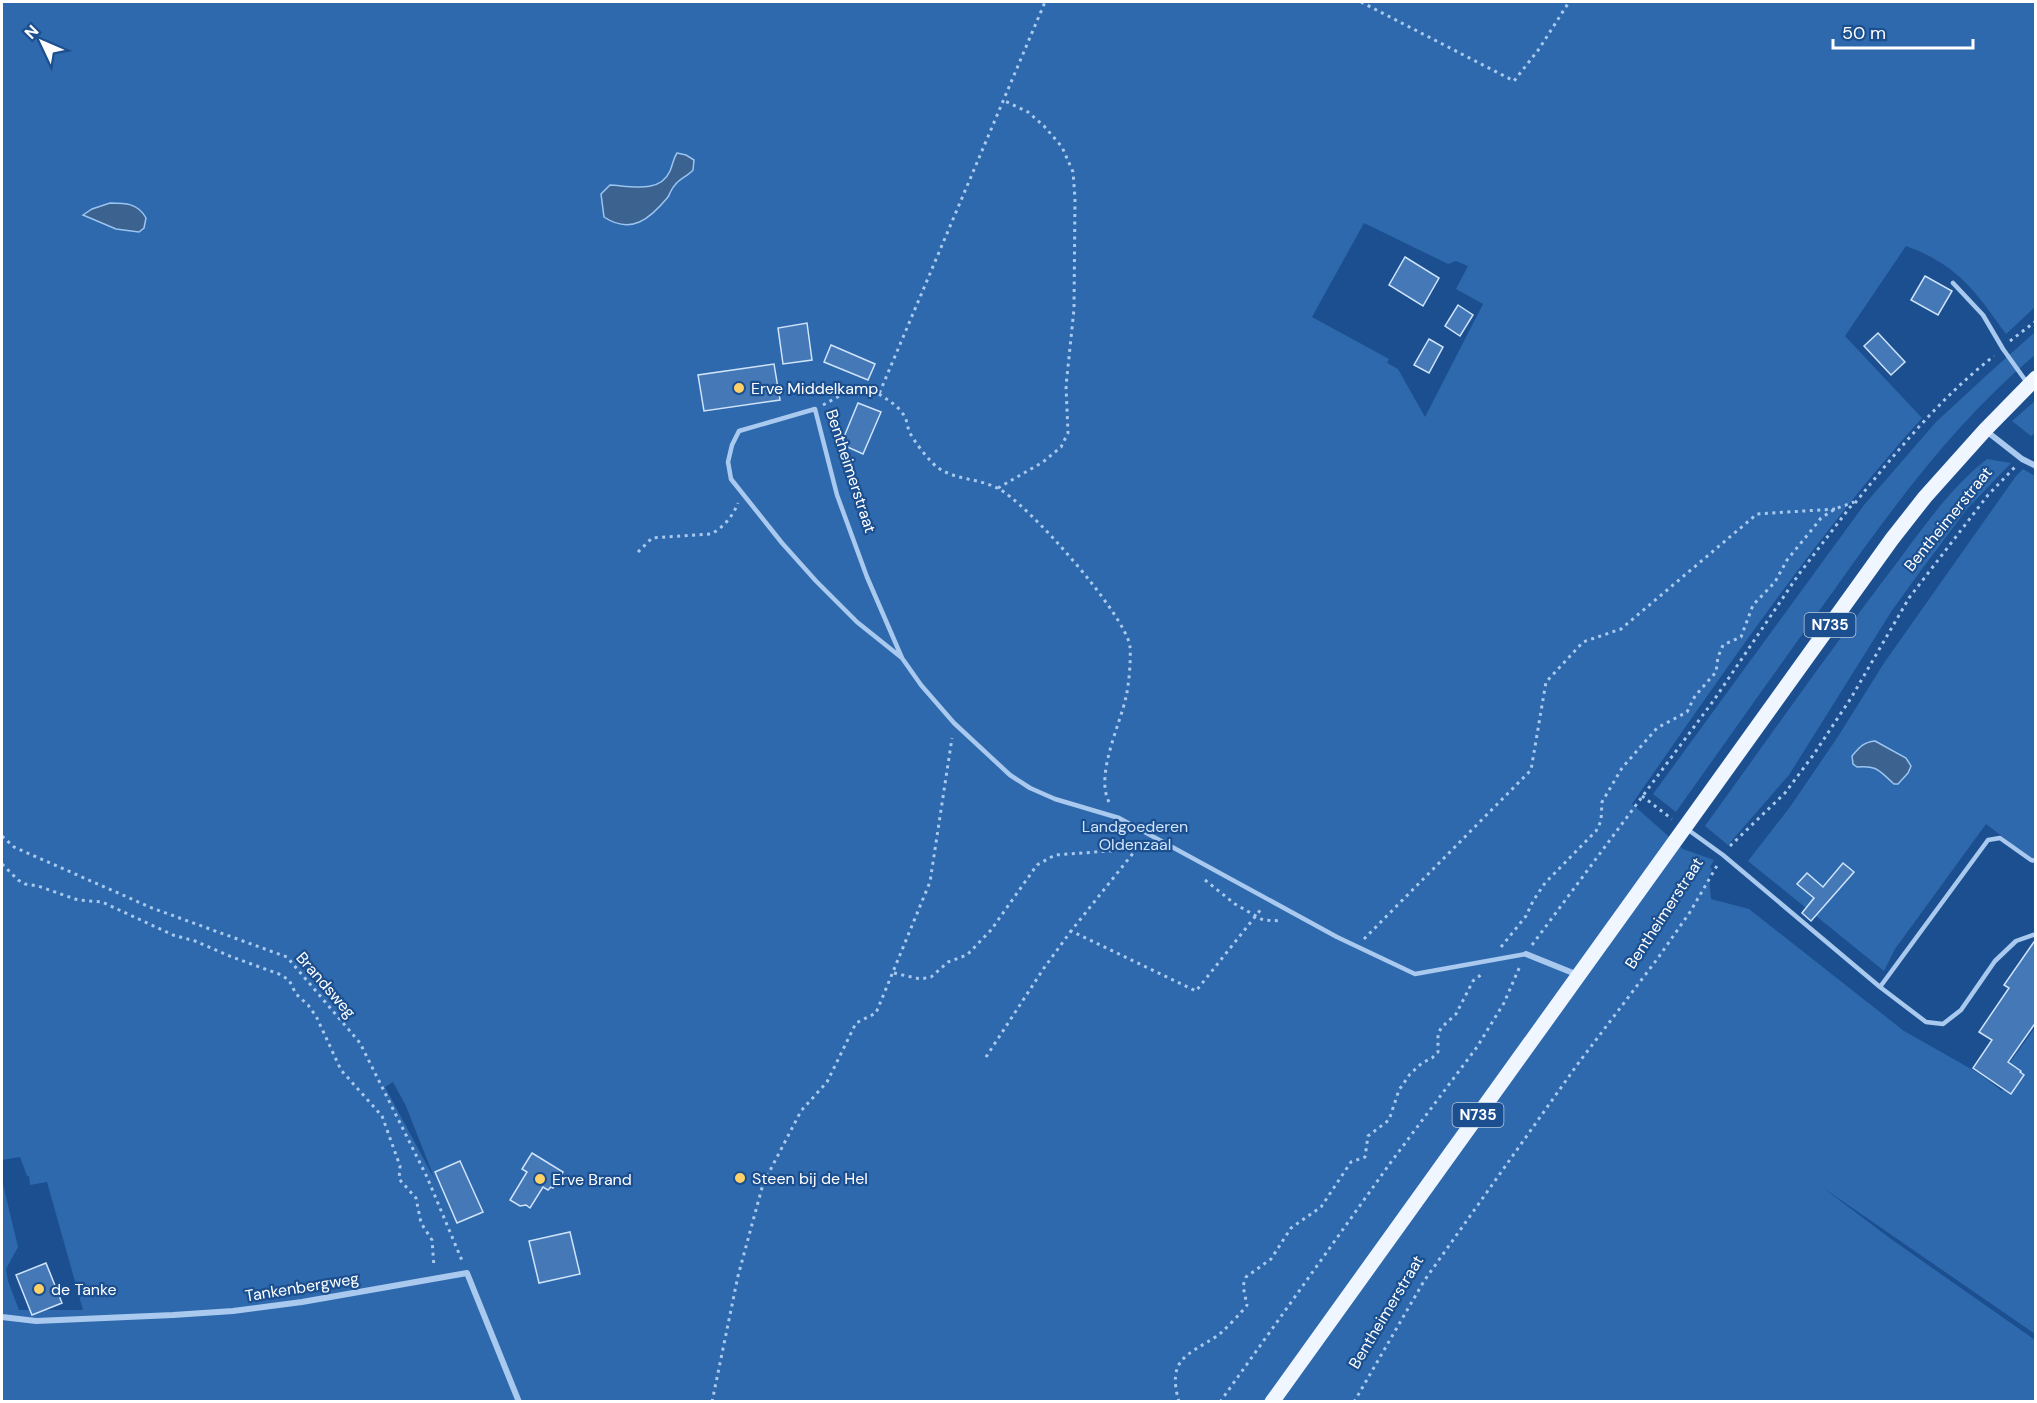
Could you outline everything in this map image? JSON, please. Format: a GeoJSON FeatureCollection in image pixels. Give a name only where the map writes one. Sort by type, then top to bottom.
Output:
{"type":"FeatureCollection","features":[{"type":"Feature","properties":{"kind":"main road","name":"Bentheimerstraat"},"geometry":{"type":"LineString","coordinates":[[1272,1401],[1893,539],[1925,497],[1984,430],[2032,381]]}},
{"type":"Feature","properties":{"kind":"street"},"geometry":{"type":"LineString","coordinates":[[1984,430],[2022,459],[2036,466]]}},
{"type":"Feature","properties":{"kind":"street"},"geometry":{"type":"LineString","coordinates":[[1526,954],[1578,975]]}},
{"type":"Feature","properties":{"kind":"street"},"geometry":{"type":"LineString","coordinates":[[467,1273],[519,1401]]}},
{"type":"Feature","properties":{"kind":"street","name":"Tankenbergweg"},"geometry":{"type":"LineString","coordinates":[[2,1317],[36,1321],[233,1311],[302,1302],[467,1273]]}},
{"type":"Feature","properties":{"kind":"lane"},"geometry":{"type":"LineString","coordinates":[[1953,283],[1983,315],[2002,349],[2032,381]]}},
{"type":"Feature","properties":{"kind":"lane","name":"Bentheimerstraat"},"geometry":{"type":"LineString","coordinates":[[902,658],[857,622],[816,581],[731,479],[728,462],[739,431],[816,409],[837,495],[867,577],[902,658],[921,686],[954,723],[1002,769],[1030,788],[1055,799],[1119,818],[1268,901],[1415,974],[1526,954]]}},
{"type":"Feature","properties":{"kind":"lane"},"geometry":{"type":"LineString","coordinates":[[1685,828],[1723,855],[1880,987],[1926,1022],[1943,1024],[1961,1010],[1995,961],[2016,941],[2036,934]]}},
{"type":"Feature","properties":{"kind":"lane"},"geometry":{"type":"LineString","coordinates":[[1880,987],[1988,840],[2000,838],[2031,860],[2036,861]]}},
{"type":"Feature","properties":{"kind":"path"},"geometry":{"type":"LineString","coordinates":[[879,394],[1045,2]]}},
{"type":"Feature","properties":{"kind":"path"},"geometry":{"type":"LineString","coordinates":[[1361,2],[1514,81],[1539,49],[1569,2]]}},
{"type":"Feature","properties":{"kind":"path"},"geometry":{"type":"LineString","coordinates":[[998,488],[1043,462],[1061,447],[1068,433],[1066,386],[1074,309],[1075,198],[1073,172],[1062,147],[1044,126],[1028,112],[1003,100]]}},
{"type":"Feature","properties":{"kind":"path"},"geometry":{"type":"LineString","coordinates":[[1220,1401],[1391,1162],[1477,1047],[1504,1003],[1526,954],[1714,700],[1799,574],[1854,502],[1845,515],[1906,442],[1958,385],[2036,321]]}},
{"type":"Feature","properties":{"kind":"path"},"geometry":{"type":"LineString","coordinates":[[816,409],[843,394],[879,394],[894,404],[905,416],[910,432],[937,467],[958,477],[998,488],[1021,505],[1072,558],[1123,627],[1130,645],[1126,695],[1106,761],[1106,794],[1119,818]]}},
{"type":"Feature","properties":{"kind":"path","name":"Bentheimerstraat"},"geometry":{"type":"LineString","coordinates":[[1354,1401],[1424,1281],[1577,1065],[1658,958],[1690,912],[1723,855],[1785,793],[1851,698],[1909,598],[1988,495],[2022,459]]}},
{"type":"Feature","properties":{"kind":"path"},"geometry":{"type":"LineString","coordinates":[[638,552],[652,538],[711,534],[719,530],[734,514],[742,493]]}},
{"type":"Feature","properties":{"kind":"path"},"geometry":{"type":"LineString","coordinates":[[1357,947],[1531,770],[1546,682],[1582,642],[1621,629],[1757,514],[1835,508]]}},
{"type":"Feature","properties":{"kind":"path"},"geometry":{"type":"LineString","coordinates":[[712,1401],[738,1276],[763,1184],[801,1111],[827,1083],[856,1023],[876,1013],[930,882],[954,723]]}},
{"type":"Feature","properties":{"kind":"path"},"geometry":{"type":"LineString","coordinates":[[1642,796],[1685,828]]}},
{"type":"Feature","properties":{"kind":"path"},"geometry":{"type":"LineString","coordinates":[[986,1057],[1044,968],[1149,833]]}},
{"type":"Feature","properties":{"kind":"path","name":"Brandsweg"},"geometry":{"type":"LineString","coordinates":[[2,836],[14,847],[152,908],[287,957],[360,1043],[427,1177],[467,1273]]}},
{"type":"Feature","properties":{"kind":"path"},"geometry":{"type":"LineString","coordinates":[[1142,843],[1150,847]]}},
{"type":"Feature","properties":{"kind":"path"},"geometry":{"type":"LineString","coordinates":[[894,973],[920,979],[931,977],[948,962],[967,955],[991,930],[1037,866],[1055,855],[1136,849]]}},
{"type":"Feature","properties":{"kind":"path"},"geometry":{"type":"LineString","coordinates":[[2,864],[25,884],[38,886],[78,900],[102,903],[173,936],[195,941],[289,980],[296,994],[316,1016],[341,1070],[382,1116],[400,1167],[399,1179],[416,1198],[421,1223],[432,1240],[434,1279]]}},
{"type":"Feature","properties":{"kind":"path"},"geometry":{"type":"LineString","coordinates":[[1204,878],[1235,904],[1263,920],[1285,921],[1301,917]]}},
{"type":"Feature","properties":{"kind":"path"},"geometry":{"type":"LineString","coordinates":[[1071,931],[1196,991],[1268,901]]}},
{"type":"Feature","properties":{"kind":"green space","name":"Landgoederen Oldenzaal"},"geometry":{"type":"Polygon","coordinates":[[[2,2],[2035,2],[2035,307],[2006,334],[1964,281],[1939,262],[1906,246],[1845,336],[1922,418],[1844,510],[1807,558],[1632,804],[1683,849],[1714,860],[1710,867],[1712,869],[1709,877],[1711,899],[1749,909],[1904,1031],[1980,1074],[2002,1091],[2014,1076],[2005,1069],[2035,1028],[2035,1334],[1822,1187],[1891,1239],[2035,1340],[2035,1401],[2,1401],[2,1180],[18,1247],[6,1269],[19,1310],[83,1310],[47,1182],[30,1185],[29,1176],[27,1176],[20,1157],[2,1160],[2,2]],[[1364,223],[1312,317],[1389,359],[1387,363],[1398,369],[1425,417],[1483,304],[1456,289],[1468,266],[1456,261],[1448,264],[1364,223]],[[393,1082],[385,1087],[435,1180],[406,1106],[393,1082]]]}},
{"type":"Feature","properties":{"kind":"green space"},"geometry":{"type":"Polygon","coordinates":[[[2035,332],[2035,355],[1979,407],[1905,494],[1676,812],[1653,794],[1864,505],[1936,422],[2035,332]]]}},
{"type":"Feature","properties":{"kind":"green space"},"geometry":{"type":"Polygon","coordinates":[[[2035,401],[2035,433],[2031,436],[2012,421],[2035,401]]]}},
{"type":"Feature","properties":{"kind":"green space"},"geometry":{"type":"Polygon","coordinates":[[[1987,459],[2011,463],[1967,509],[1919,573],[1891,612],[1789,775],[1728,845],[1705,826],[1921,531],[1958,485],[1987,459]]]}},
{"type":"Feature","properties":{"kind":"green space"},"geometry":{"type":"Polygon","coordinates":[[[2023,469],[2035,476],[2035,859],[1986,824],[1895,949],[1884,971],[1748,861],[1790,807],[1884,663],[2023,469]],[[1875,741],[1867,742],[1852,756],[1877,767],[1892,782],[1898,784],[1903,780],[1875,741]]]}},
{"type":"Feature","properties":{"kind":"shaded area"},"geometry":{"type":"Polygon","coordinates":[[[677,153],[694,160],[693,170],[677,183],[654,212],[639,222],[623,225],[604,217],[601,194],[610,185],[644,187],[659,183],[670,171],[677,153]]]}},
{"type":"Feature","properties":{"kind":"shaded area"},"geometry":{"type":"Polygon","coordinates":[[[110,203],[126,204],[139,209],[146,218],[144,228],[139,232],[116,229],[83,215],[92,209],[110,203]]]}},
{"type":"Feature","properties":{"kind":"shaded area"},"geometry":{"type":"Polygon","coordinates":[[[1875,741],[1906,758],[1911,766],[1898,784],[1894,784],[1874,768],[1857,767],[1853,764],[1852,756],[1857,750],[1864,744],[1875,741]]]}},
{"type":"Feature","properties":{"kind":"building"},"geometry":{"type":"Polygon","coordinates":[[[1405,257],[1439,278],[1423,306],[1389,285],[1405,257]]]}},
{"type":"Feature","properties":{"kind":"building"},"geometry":{"type":"Polygon","coordinates":[[[1925,276],[1952,291],[1938,315],[1911,300],[1925,276]]]}},
{"type":"Feature","properties":{"kind":"building"},"geometry":{"type":"Polygon","coordinates":[[[1458,305],[1473,315],[1460,336],[1445,326],[1458,305]]]}},
{"type":"Feature","properties":{"kind":"building"},"geometry":{"type":"Polygon","coordinates":[[[807,323],[812,360],[783,364],[778,328],[807,323]]]}},
{"type":"Feature","properties":{"kind":"building"},"geometry":{"type":"Polygon","coordinates":[[[1878,333],[1905,362],[1891,375],[1864,346],[1878,333]]]}},
{"type":"Feature","properties":{"kind":"building"},"geometry":{"type":"Polygon","coordinates":[[[1429,339],[1443,347],[1429,373],[1414,365],[1429,339]]]}},
{"type":"Feature","properties":{"kind":"building"},"geometry":{"type":"Polygon","coordinates":[[[831,345],[875,364],[868,380],[824,362],[831,345]]]}},
{"type":"Feature","properties":{"kind":"building","name":"Erve Middelkamp"},"geometry":{"type":"Polygon","coordinates":[[[774,364],[780,400],[704,411],[698,375],[774,364]]]}},
{"type":"Feature","properties":{"kind":"building"},"geometry":{"type":"Polygon","coordinates":[[[858,403],[881,412],[863,454],[841,444],[858,403]]]}},
{"type":"Feature","properties":{"kind":"building"},"geometry":{"type":"Polygon","coordinates":[[[1843,863],[1854,872],[1811,921],[1802,913],[1814,898],[1797,884],[1807,873],[1823,887],[1843,863]]]}},
{"type":"Feature","properties":{"kind":"building"},"geometry":{"type":"Polygon","coordinates":[[[2036,939],[2036,1022],[2008,1062],[2024,1075],[2011,1094],[1973,1068],[1992,1040],[1979,1032],[2009,988],[2004,985],[2036,939]]]}},
{"type":"Feature","properties":{"kind":"building","name":"Erve Brand"},"geometry":{"type":"Polygon","coordinates":[[[532,1153],[563,1172],[553,1188],[548,1190],[543,1187],[530,1208],[526,1205],[520,1206],[510,1200],[527,1172],[522,1169],[532,1153]]]}},
{"type":"Feature","properties":{"kind":"building"},"geometry":{"type":"Polygon","coordinates":[[[460,1161],[483,1212],[457,1223],[435,1172],[460,1161]]]}},
{"type":"Feature","properties":{"kind":"building"},"geometry":{"type":"Polygon","coordinates":[[[570,1232],[580,1274],[539,1283],[529,1241],[570,1232]]]}},
{"type":"Feature","properties":{"kind":"building","name":"de Tanke"},"geometry":{"type":"Polygon","coordinates":[[[46,1263],[62,1303],[32,1315],[16,1275],[46,1263]]]}},
{"type":"Feature","properties":{"kind":"place","name":"Erve Middelkamp"},"geometry":{"type":"Point","coordinates":[739,388]}},
{"type":"Feature","properties":{"kind":"place","name":"Steen bij de Hel"},"geometry":{"type":"Point","coordinates":[740,1178]}},
{"type":"Feature","properties":{"kind":"place","name":"Erve Brand"},"geometry":{"type":"Point","coordinates":[540,1179]}},
{"type":"Feature","properties":{"kind":"place","name":"de Tanke"},"geometry":{"type":"Point","coordinates":[39,1289]}}]}
